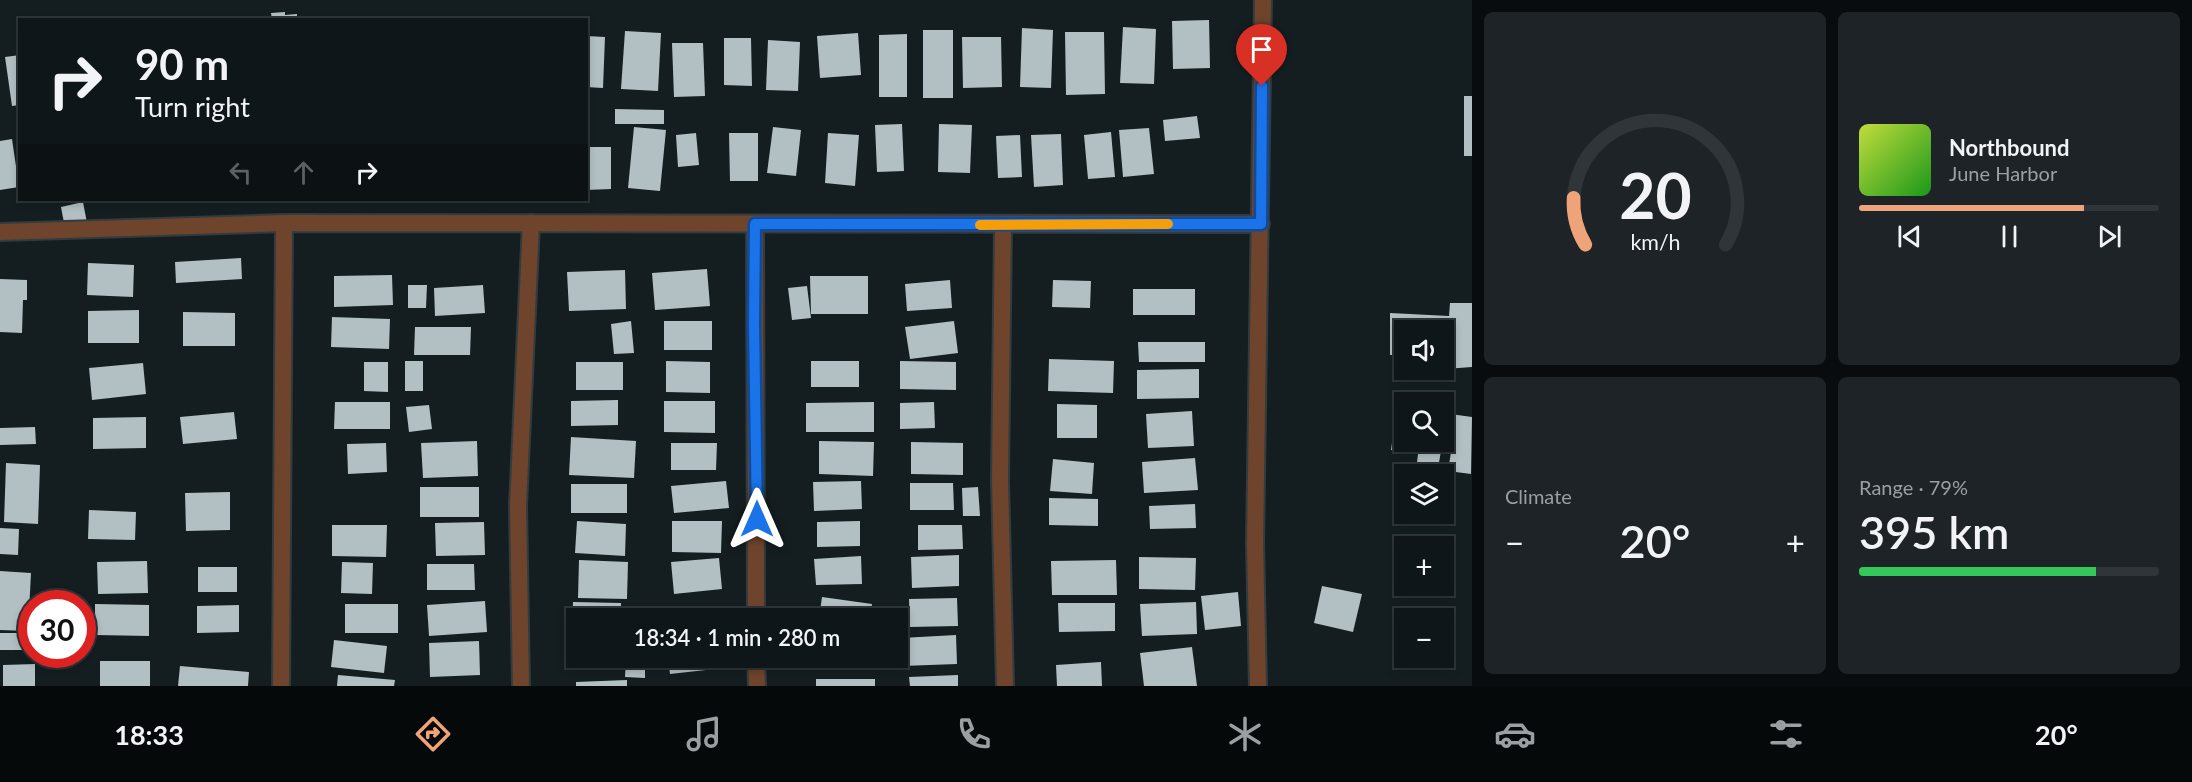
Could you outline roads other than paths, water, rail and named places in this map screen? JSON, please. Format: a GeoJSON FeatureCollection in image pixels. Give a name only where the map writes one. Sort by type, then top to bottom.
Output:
{"type":"FeatureCollection","features":[{"type":"Feature","properties":{"kind":"street"},"geometry":{"type":"LineString","coordinates":[[1258,686],[1255,543],[1263,0]]}},
{"type":"Feature","properties":{"kind":"street"},"geometry":{"type":"LineString","coordinates":[[0,232],[284,223],[1261,224]]}},
{"type":"Feature","properties":{"kind":"street"},"geometry":{"type":"LineString","coordinates":[[281,686],[284,223]]}},
{"type":"Feature","properties":{"kind":"street"},"geometry":{"type":"LineString","coordinates":[[521,686],[518,506],[531,223]]}},
{"type":"Feature","properties":{"kind":"street"},"geometry":{"type":"LineString","coordinates":[[755,224],[756,608]]}},
{"type":"Feature","properties":{"kind":"street"},"geometry":{"type":"LineString","coordinates":[[1003,225],[1000,480],[1005,686]]}},
{"type":"Feature","properties":{"kind":"street"},"geometry":{"type":"LineString","coordinates":[[756,668],[756,686]]}}]}
